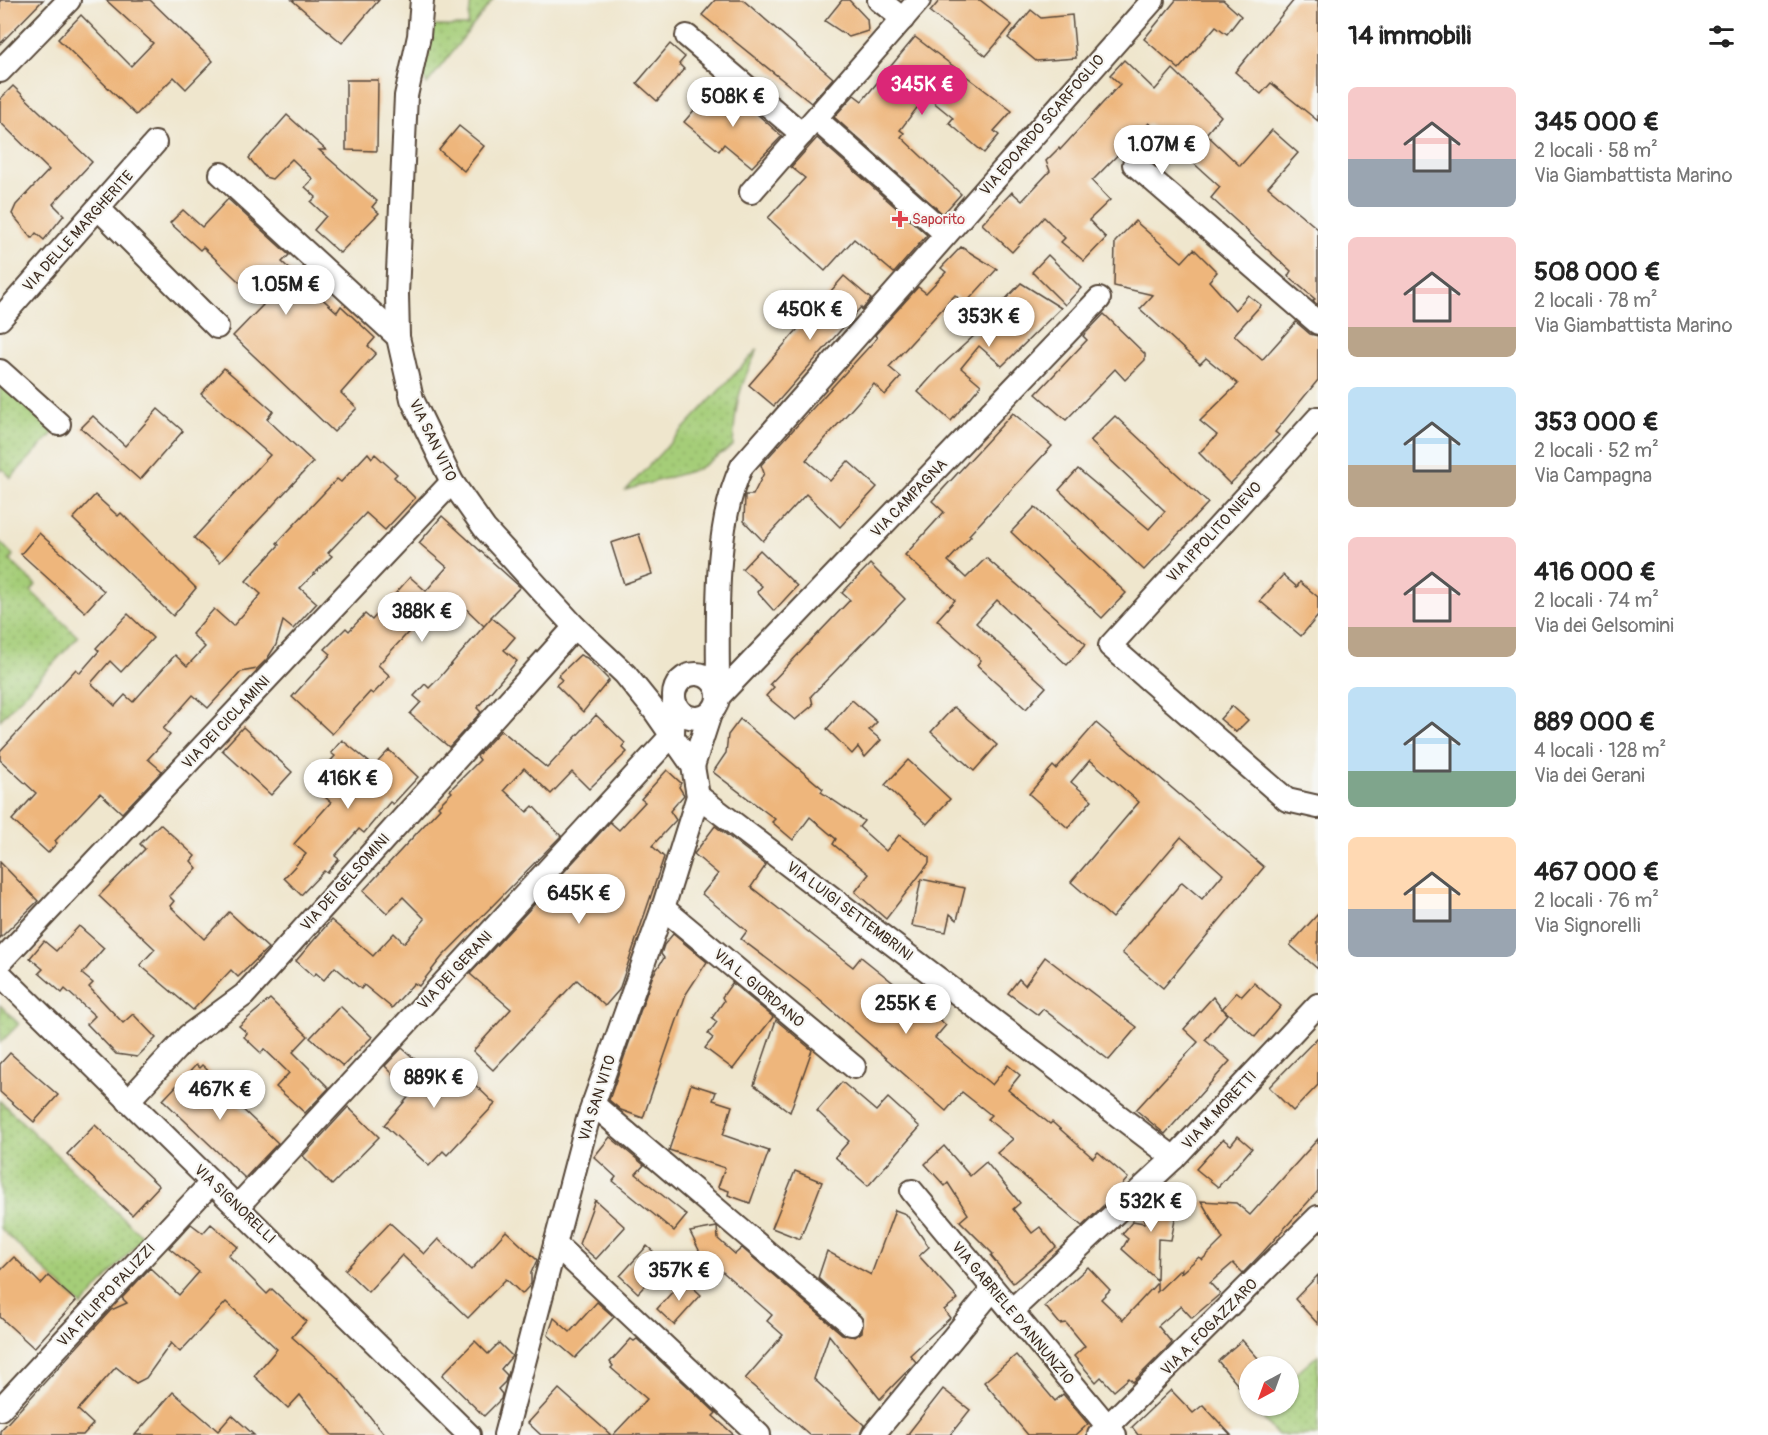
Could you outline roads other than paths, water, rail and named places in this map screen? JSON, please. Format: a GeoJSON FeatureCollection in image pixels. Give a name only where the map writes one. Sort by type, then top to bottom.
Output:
{"type":"FeatureCollection","features":[{"type":"Feature","properties":{"kind":"street"},"geometry":{"type":"LineString","coordinates":[[0,71],[69,0]]}},
{"type":"Feature","properties":{"kind":"street","name":"VIA SAN VITO"},"geometry":{"type":"LineString","coordinates":[[422,0],[419,36],[406,96],[397,294],[398,337],[412,399],[452,482],[485,529],[575,627],[625,674],[651,688],[664,690],[688,704]]}},
{"type":"Feature","properties":{"kind":"street"},"geometry":{"type":"LineString","coordinates":[[879,0],[903,20]]}},
{"type":"Feature","properties":{"kind":"street"},"geometry":{"type":"LineString","coordinates":[[751,192],[919,0]]}},
{"type":"Feature","properties":{"kind":"street","name":"VIA EDOARDO SCARFOGLIO"},"geometry":{"type":"LineString","coordinates":[[688,704],[718,644],[724,529],[735,481],[742,466],[1153,0]]}},
{"type":"Feature","properties":{"kind":"street"},"geometry":{"type":"LineString","coordinates":[[687,36],[809,126],[946,234]]}},
{"type":"Feature","properties":{"kind":"street","name":"VIA DELLE MARGHERITE"},"geometry":{"type":"LineString","coordinates":[[0,319],[155,143]]}},
{"type":"Feature","properties":{"kind":"street"},"geometry":{"type":"LineString","coordinates":[[1134,164],[1318,323]]}},
{"type":"Feature","properties":{"kind":"street"},"geometry":{"type":"LineString","coordinates":[[221,174],[398,337]]}},
{"type":"Feature","properties":{"kind":"street"},"geometry":{"type":"LineString","coordinates":[[98,208],[217,327]]}},
{"type":"Feature","properties":{"kind":"street","name":"VIA CAMPAGNA"},"geometry":{"type":"LineString","coordinates":[[688,704],[1099,299]]}},
{"type":"Feature","properties":{"kind":"street"},"geometry":{"type":"LineString","coordinates":[[0,370],[59,424]]}},
{"type":"Feature","properties":{"kind":"street","name":"VIA IPPOLITO NIEVO"},"geometry":{"type":"LineString","coordinates":[[1318,418],[1110,646],[1287,800],[1318,807]]}},
{"type":"Feature","properties":{"kind":"street","name":"VIA DEI CICLAMINI"},"geometry":{"type":"LineString","coordinates":[[0,962],[452,482]]}},
{"type":"Feature","properties":{"kind":"street","name":"VIA DEI GELSOMINI"},"geometry":{"type":"LineString","coordinates":[[128,1101],[188,1036],[244,994],[575,627]]}},
{"type":"Feature","properties":{"kind":"street"},"geometry":{"type":"LineString","coordinates":[[688,704],[718,644]]}},
{"type":"Feature","properties":{"kind":"street","name":"VIA SAN VITO"},"geometry":{"type":"LineString","coordinates":[[625,674],[688,704]]}},
{"type":"Feature","properties":{"kind":"street","name":"VIA SAN VITO"},"geometry":{"type":"LineString","coordinates":[[505,1435],[593,1104],[663,908],[698,796],[688,704]]}},
{"type":"Feature","properties":{"kind":"street","name":"VIA SAN VITO"},"geometry":{"type":"LineString","coordinates":[[688,704],[693,766]]}},
{"type":"Feature","properties":{"kind":"street","name":"VIA DEI GERANI"},"geometry":{"type":"LineString","coordinates":[[237,1207],[688,704]]}},
{"type":"Feature","properties":{"kind":"street","name":"VIA LUIGI SETTEMBRINI"},"geometry":{"type":"LineString","coordinates":[[698,796],[1174,1158]]}},
{"type":"Feature","properties":{"kind":"street","name":"VIA L. GIORDANO"},"geometry":{"type":"LineString","coordinates":[[663,908],[854,1067]]}},
{"type":"Feature","properties":{"kind":"street","name":"VIA SIGNORELLI"},"geometry":{"type":"LineString","coordinates":[[0,974],[469,1435]]}},
{"type":"Feature","properties":{"kind":"street","name":"VIA M. MORETTI"},"geometry":{"type":"LineString","coordinates":[[1011,1311],[1174,1158],[1318,1005]]}},
{"type":"Feature","properties":{"kind":"street"},"geometry":{"type":"LineString","coordinates":[[593,1104],[851,1324]]}},
{"type":"Feature","properties":{"kind":"street","name":"VIA FILIPPO PALIZZI"},"geometry":{"type":"LineString","coordinates":[[0,1409],[212,1182]]}},
{"type":"Feature","properties":{"kind":"street","name":"VIA GABRIELE D'ANNUNZIO"},"geometry":{"type":"LineString","coordinates":[[912,1191],[1107,1433]]}},
{"type":"Feature","properties":{"kind":"street","name":"VIA A. FOGAZZARO"},"geometry":{"type":"LineString","coordinates":[[1107,1433],[1318,1217]]}},
{"type":"Feature","properties":{"kind":"street"},"geometry":{"type":"LineString","coordinates":[[555,1244],[759,1435]]}},
{"type":"Feature","properties":{"kind":"street"},"geometry":{"type":"LineString","coordinates":[[873,1435],[993,1289]]}},
{"type":"Feature","properties":{"kind":"place","name":"Saporito"},"geometry":{"type":"Point","coordinates":[900,219]}}]}
